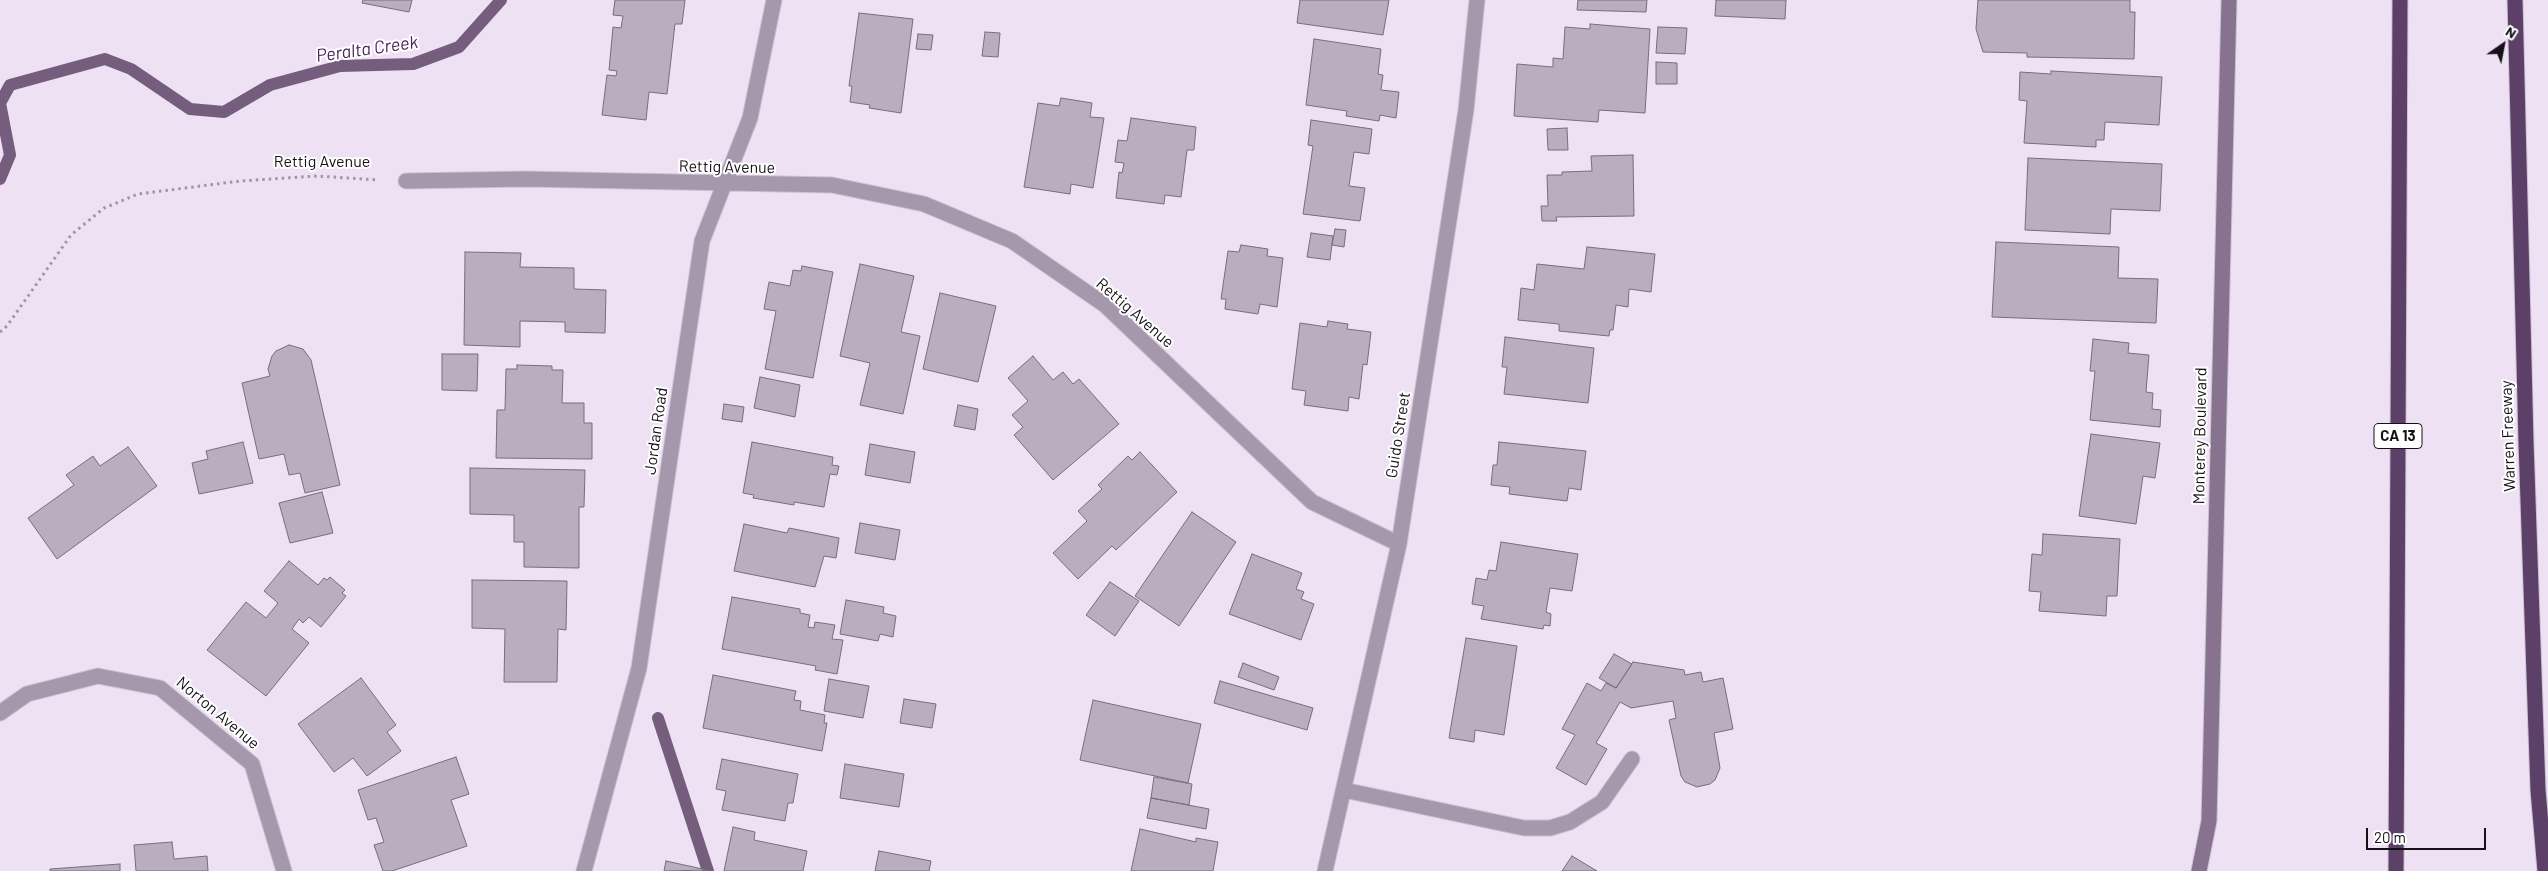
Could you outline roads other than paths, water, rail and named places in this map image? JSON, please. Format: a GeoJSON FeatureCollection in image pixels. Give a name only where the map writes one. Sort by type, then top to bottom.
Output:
{"type":"FeatureCollection","features":[{"type":"Feature","properties":{"kind":"highway","name":"CA 13"},"geometry":{"type":"LineString","coordinates":[[2396,871],[2400,0]]}},
{"type":"Feature","properties":{"kind":"highway","name":"Warren Freeway"},"geometry":{"type":"LineString","coordinates":[[2516,0],[2526,452],[2538,790],[2545,871]]}},
{"type":"Feature","properties":{"kind":"street","name":"Jordan Road"},"geometry":{"type":"LineString","coordinates":[[584,871],[639,668],[702,241],[726,185],[750,118],[774,0]]}},
{"type":"Feature","properties":{"kind":"street","name":"Guido Street"},"geometry":{"type":"LineString","coordinates":[[1325,871],[1399,544],[1466,110],[1477,0]]}},
{"type":"Feature","properties":{"kind":"street","name":"Monterey Boulevard"},"geometry":{"type":"LineString","coordinates":[[2199,871],[2209,821],[2229,0]]}},
{"type":"Feature","properties":{"kind":"street","name":"Rettig Avenue"},"geometry":{"type":"LineString","coordinates":[[406,181],[525,179],[726,185],[832,185],[924,204],[1012,241],[1105,305],[1312,502],[1399,544]]}},
{"type":"Feature","properties":{"kind":"street","name":"Norton Avenue"},"geometry":{"type":"LineString","coordinates":[[0,713],[27,694],[98,676],[160,688],[252,764],[284,871]]}},
{"type":"Feature","properties":{"kind":"street"},"geometry":{"type":"LineString","coordinates":[[1344,790],[1524,828],[1550,828],[1570,822],[1602,802],[1632,759]]}},
{"type":"Feature","properties":{"kind":"waterway","name":"Peralta Creek"},"geometry":{"type":"LineString","coordinates":[[0,179],[10,155],[0,103],[10,85],[105,59],[131,69],[190,109],[224,112],[270,85],[340,66],[413,64],[459,47],[501,0]]}},
{"type":"Feature","properties":{"kind":"waterway"},"geometry":{"type":"LineString","coordinates":[[658,718],[708,871]]}}]}
